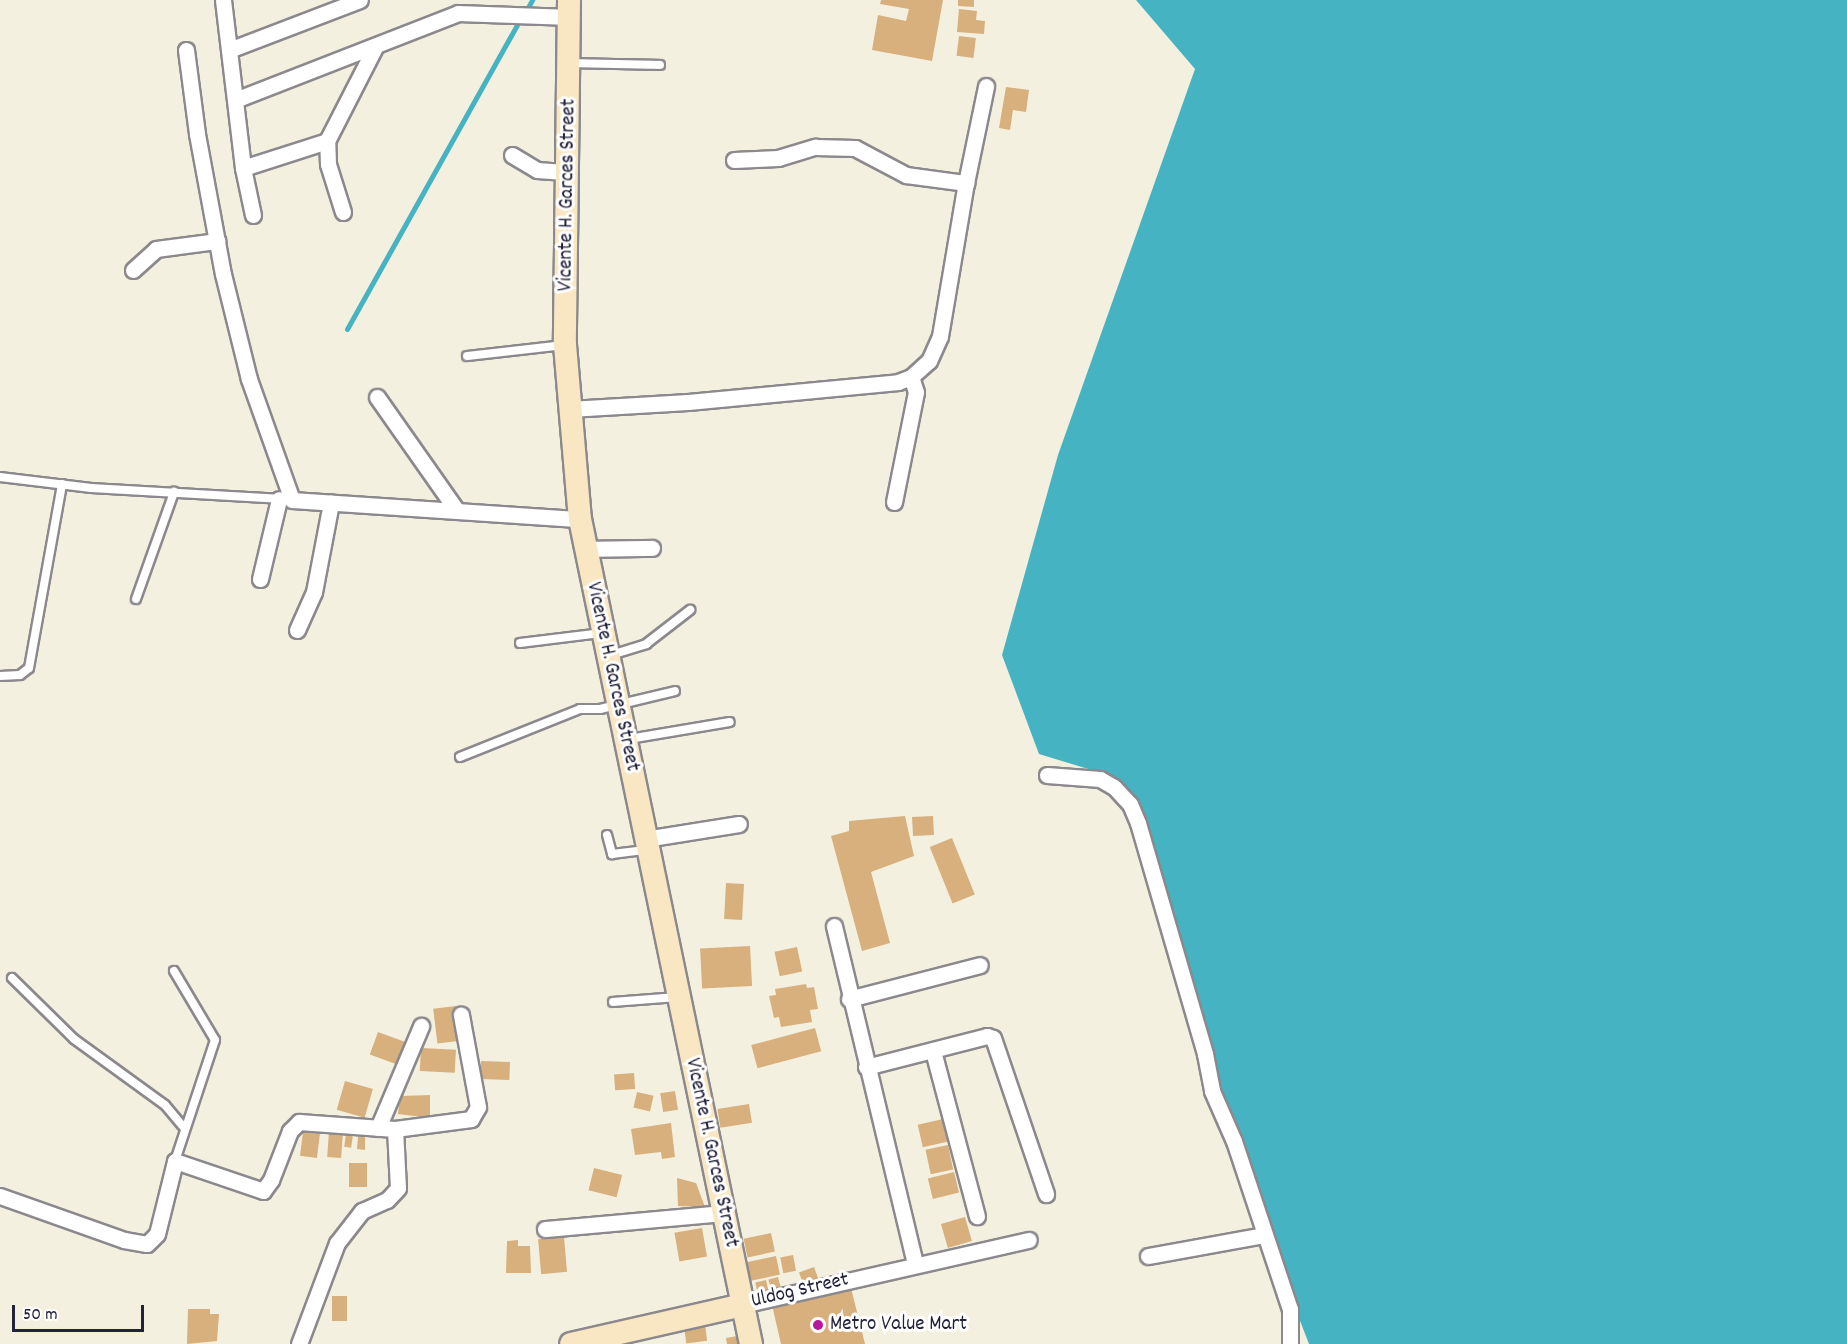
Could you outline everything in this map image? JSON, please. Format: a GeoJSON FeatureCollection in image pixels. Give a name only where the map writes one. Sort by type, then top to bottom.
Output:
{"type":"FeatureCollection","features":[{"type":"Feature","properties":{"kind":"street"},"geometry":{"type":"LineString","coordinates":[[224,0],[243,168],[253,216]]}},
{"type":"Feature","properties":{"kind":"street"},"geometry":{"type":"LineString","coordinates":[[229,50],[360,0]]}},
{"type":"Feature","properties":{"kind":"street"},"geometry":{"type":"LineString","coordinates":[[235,100],[375,47],[456,7],[569,8]]}},
{"type":"Feature","properties":{"kind":"street","name":"Vicente H. Garces Street"},"geometry":{"type":"LineString","coordinates":[[569,8],[565,345],[580,519],[751,1344]]}},
{"type":"Feature","properties":{"kind":"street"},"geometry":{"type":"LineString","coordinates":[[343,212],[328,164],[327,141],[375,47]]}},
{"type":"Feature","properties":{"kind":"street"},"geometry":{"type":"LineString","coordinates":[[186,50],[216,241],[249,379],[286,500],[260,579]]}},
{"type":"Feature","properties":{"kind":"street"},"geometry":{"type":"LineString","coordinates":[[569,409],[688,402],[898,382],[911,377],[929,361],[940,336],[966,183],[986,86]]}},
{"type":"Feature","properties":{"kind":"street"},"geometry":{"type":"LineString","coordinates":[[243,168],[327,141]]}},
{"type":"Feature","properties":{"kind":"street"},"geometry":{"type":"LineString","coordinates":[[734,160],[778,158],[815,147],[855,148],[906,175],[966,183]]}},
{"type":"Feature","properties":{"kind":"street"},"geometry":{"type":"LineString","coordinates":[[512,155],[537,170],[568,172]]}},
{"type":"Feature","properties":{"kind":"street"},"geometry":{"type":"LineString","coordinates":[[133,270],[156,249],[216,241]]}},
{"type":"Feature","properties":{"kind":"street"},"geometry":{"type":"LineString","coordinates":[[894,502],[916,392],[911,377]]}},
{"type":"Feature","properties":{"kind":"street"},"geometry":{"type":"LineString","coordinates":[[377,397],[457,511]]}},
{"type":"Feature","properties":{"kind":"street"},"geometry":{"type":"LineString","coordinates":[[286,500],[580,519]]}},
{"type":"Feature","properties":{"kind":"street"},"geometry":{"type":"LineString","coordinates":[[297,630],[314,592],[331,503]]}},
{"type":"Feature","properties":{"kind":"street"},"geometry":{"type":"LineString","coordinates":[[586,549],[652,548]]}},
{"type":"Feature","properties":{"kind":"street"},"geometry":{"type":"LineString","coordinates":[[1047,775],[1100,779],[1114,787],[1130,804],[1205,1054],[1212,1091],[1233,1141],[1290,1309],[1290,1344]]}},
{"type":"Feature","properties":{"kind":"street"},"geometry":{"type":"LineString","coordinates":[[646,844],[739,824]]}},
{"type":"Feature","properties":{"kind":"street"},"geometry":{"type":"LineString","coordinates":[[834,926],[849,999],[915,1264]]}},
{"type":"Feature","properties":{"kind":"street"},"geometry":{"type":"LineString","coordinates":[[849,999],[980,965]]}},
{"type":"Feature","properties":{"kind":"street"},"geometry":{"type":"LineString","coordinates":[[0,1196],[124,1240],[147,1244],[157,1234],[175,1161],[263,1191],[271,1180],[294,1125],[299,1122],[395,1129],[467,1121],[475,1115],[478,1107],[461,1015]]}},
{"type":"Feature","properties":{"kind":"street"},"geometry":{"type":"LineString","coordinates":[[378,1128],[421,1026]]}},
{"type":"Feature","properties":{"kind":"street"},"geometry":{"type":"LineString","coordinates":[[866,1067],[987,1036],[993,1038],[1046,1194]]}},
{"type":"Feature","properties":{"kind":"street"},"geometry":{"type":"LineString","coordinates":[[933,1051],[977,1216]]}},
{"type":"Feature","properties":{"kind":"street"},"geometry":{"type":"LineString","coordinates":[[299,1344],[337,1243],[362,1211],[387,1200],[398,1188],[395,1129]]}},
{"type":"Feature","properties":{"kind":"street"},"geometry":{"type":"LineString","coordinates":[[545,1229],[723,1213]]}},
{"type":"Feature","properties":{"kind":"street"},"geometry":{"type":"LineString","coordinates":[[1148,1256],[1264,1235]]}},
{"type":"Feature","properties":{"kind":"street","name":"Uldog Street"},"geometry":{"type":"LineString","coordinates":[[571,1344],[915,1264],[1029,1240]]}},
{"type":"Feature","properties":{"kind":"lane"},"geometry":{"type":"LineString","coordinates":[[569,63],[660,65]]}},
{"type":"Feature","properties":{"kind":"lane"},"geometry":{"type":"LineString","coordinates":[[467,356],[565,345]]}},
{"type":"Feature","properties":{"kind":"lane"},"geometry":{"type":"LineString","coordinates":[[0,477],[62,484],[286,500]]}},
{"type":"Feature","properties":{"kind":"lane"},"geometry":{"type":"LineString","coordinates":[[0,676],[20,675],[28,668],[62,484]]}},
{"type":"Feature","properties":{"kind":"lane"},"geometry":{"type":"LineString","coordinates":[[136,599],[174,492]]}},
{"type":"Feature","properties":{"kind":"lane"},"geometry":{"type":"LineString","coordinates":[[607,656],[646,645],[690,610]]}},
{"type":"Feature","properties":{"kind":"lane"},"geometry":{"type":"LineString","coordinates":[[520,642],[602,633]]}},
{"type":"Feature","properties":{"kind":"lane"},"geometry":{"type":"LineString","coordinates":[[460,757],[580,709],[617,704],[675,691]]}},
{"type":"Feature","properties":{"kind":"lane"},"geometry":{"type":"LineString","coordinates":[[624,739],[730,722]]}},
{"type":"Feature","properties":{"kind":"lane"},"geometry":{"type":"LineString","coordinates":[[607,835],[612,854],[646,844]]}},
{"type":"Feature","properties":{"kind":"lane"},"geometry":{"type":"LineString","coordinates":[[174,970],[215,1040],[184,1128],[175,1161]]}},
{"type":"Feature","properties":{"kind":"lane"},"geometry":{"type":"LineString","coordinates":[[12,978],[74,1039],[165,1105],[184,1128]]}},
{"type":"Feature","properties":{"kind":"lane"},"geometry":{"type":"LineString","coordinates":[[613,1002],[678,997]]}},
{"type":"Feature","properties":{"kind":"water"},"geometry":{"type":"Polygon","coordinates":[[[1136,0],[1847,0],[1847,1344],[1309,1344],[1253,1199],[1239,1129],[1212,1083],[1141,809],[1108,775],[1039,754],[1002,655],[1058,455],[1195,69],[1136,0]]]}},
{"type":"Feature","properties":{"kind":"building"},"geometry":{"type":"Polygon","coordinates":[[[881,0],[943,0],[932,61],[872,50],[878,15],[906,21],[909,9],[880,4],[881,0]]]}},
{"type":"Feature","properties":{"kind":"building"},"geometry":{"type":"Polygon","coordinates":[[[958,0],[974,0],[974,7],[958,6],[958,0]]]}},
{"type":"Feature","properties":{"kind":"building"},"geometry":{"type":"Polygon","coordinates":[[[959,9],[977,11],[976,20],[985,21],[984,34],[957,32],[959,9]]]}},
{"type":"Feature","properties":{"kind":"building"},"geometry":{"type":"Polygon","coordinates":[[[959,36],[976,38],[973,58],[957,56],[959,36]]]}},
{"type":"Feature","properties":{"kind":"building"},"geometry":{"type":"Polygon","coordinates":[[[1006,87],[1029,90],[1026,112],[1013,110],[1010,130],[999,128],[1006,87]]]}},
{"type":"Feature","properties":{"kind":"building"},"geometry":{"type":"Polygon","coordinates":[[[905,816],[914,856],[871,872],[890,943],[862,951],[831,836],[849,831],[849,821],[905,816]]]}},
{"type":"Feature","properties":{"kind":"building"},"geometry":{"type":"Polygon","coordinates":[[[933,816],[934,835],[913,836],[912,817],[933,816]]]}},
{"type":"Feature","properties":{"kind":"building"},"geometry":{"type":"Polygon","coordinates":[[[952,838],[975,895],[953,904],[930,847],[952,838]]]}},
{"type":"Feature","properties":{"kind":"building"},"geometry":{"type":"Polygon","coordinates":[[[726,883],[744,884],[742,920],[724,919],[726,883]]]}},
{"type":"Feature","properties":{"kind":"building"},"geometry":{"type":"Polygon","coordinates":[[[750,946],[752,986],[702,989],[700,949],[750,946]]]}},
{"type":"Feature","properties":{"kind":"building"},"geometry":{"type":"Polygon","coordinates":[[[797,947],[802,971],[780,976],[775,952],[797,947]]]}},
{"type":"Feature","properties":{"kind":"building"},"geometry":{"type":"Polygon","coordinates":[[[806,984],[807,988],[814,987],[818,1009],[810,1010],[812,1022],[781,1027],[779,1017],[774,1018],[769,996],[776,995],[775,989],[806,984]]]}},
{"type":"Feature","properties":{"kind":"building"},"geometry":{"type":"Polygon","coordinates":[[[456,1006],[460,1041],[437,1044],[433,1009],[456,1006]]]}},
{"type":"Feature","properties":{"kind":"building"},"geometry":{"type":"Polygon","coordinates":[[[815,1028],[821,1051],[757,1068],[751,1045],[815,1028]]]}},
{"type":"Feature","properties":{"kind":"building"},"geometry":{"type":"Polygon","coordinates":[[[378,1032],[405,1042],[397,1064],[370,1055],[378,1032]]]}},
{"type":"Feature","properties":{"kind":"building"},"geometry":{"type":"Polygon","coordinates":[[[421,1048],[456,1050],[455,1073],[420,1071],[421,1048]]]}},
{"type":"Feature","properties":{"kind":"building"},"geometry":{"type":"Polygon","coordinates":[[[481,1061],[510,1062],[509,1080],[480,1079],[481,1061]]]}},
{"type":"Feature","properties":{"kind":"building"},"geometry":{"type":"Polygon","coordinates":[[[634,1073],[635,1089],[615,1090],[614,1074],[634,1073]]]}},
{"type":"Feature","properties":{"kind":"building"},"geometry":{"type":"Polygon","coordinates":[[[345,1081],[373,1089],[365,1118],[337,1110],[345,1081]]]}},
{"type":"Feature","properties":{"kind":"building"},"geometry":{"type":"Polygon","coordinates":[[[675,1091],[678,1110],[663,1112],[660,1093],[675,1091]]]}},
{"type":"Feature","properties":{"kind":"building"},"geometry":{"type":"Polygon","coordinates":[[[637,1092],[654,1096],[650,1111],[633,1108],[637,1092]]]}},
{"type":"Feature","properties":{"kind":"building"},"geometry":{"type":"Polygon","coordinates":[[[430,1095],[430,1118],[398,1114],[400,1096],[430,1095]]]}},
{"type":"Feature","properties":{"kind":"building"},"geometry":{"type":"Polygon","coordinates":[[[749,1104],[752,1123],[720,1128],[717,1109],[749,1104]]]}},
{"type":"Feature","properties":{"kind":"building"},"geometry":{"type":"Polygon","coordinates":[[[943,1119],[948,1141],[923,1147],[918,1125],[943,1119]]]}},
{"type":"Feature","properties":{"kind":"building"},"geometry":{"type":"Polygon","coordinates":[[[671,1123],[675,1157],[662,1159],[661,1152],[635,1155],[631,1129],[671,1123]]]}},
{"type":"Feature","properties":{"kind":"building"},"geometry":{"type":"Polygon","coordinates":[[[329,1131],[343,1132],[341,1158],[327,1157],[329,1131]]]}},
{"type":"Feature","properties":{"kind":"building"},"geometry":{"type":"Polygon","coordinates":[[[303,1132],[320,1134],[317,1158],[300,1156],[303,1132]]]}},
{"type":"Feature","properties":{"kind":"building"},"geometry":{"type":"Polygon","coordinates":[[[346,1134],[353,1135],[351,1148],[344,1147],[346,1134]]]}},
{"type":"Feature","properties":{"kind":"building"},"geometry":{"type":"Polygon","coordinates":[[[358,1137],[365,1137],[365,1150],[357,1149],[358,1137]]]}},
{"type":"Feature","properties":{"kind":"building"},"geometry":{"type":"Polygon","coordinates":[[[948,1145],[953,1169],[931,1174],[926,1150],[948,1145]]]}},
{"type":"Feature","properties":{"kind":"building"},"geometry":{"type":"Polygon","coordinates":[[[349,1163],[367,1163],[367,1187],[349,1187],[349,1163]]]}},
{"type":"Feature","properties":{"kind":"building"},"geometry":{"type":"Polygon","coordinates":[[[594,1168],[622,1175],[617,1197],[588,1190],[594,1168]]]}},
{"type":"Feature","properties":{"kind":"building"},"geometry":{"type":"Polygon","coordinates":[[[954,1172],[959,1192],[933,1199],[928,1179],[954,1172]]]}},
{"type":"Feature","properties":{"kind":"building"},"geometry":{"type":"Polygon","coordinates":[[[677,1178],[696,1183],[705,1207],[678,1206],[677,1178]]]}},
{"type":"Feature","properties":{"kind":"building"},"geometry":{"type":"Polygon","coordinates":[[[965,1217],[972,1241],[948,1248],[941,1224],[965,1217]]]}},
{"type":"Feature","properties":{"kind":"building"},"geometry":{"type":"Polygon","coordinates":[[[702,1228],[707,1257],[679,1261],[674,1233],[702,1228]]]}},
{"type":"Feature","properties":{"kind":"building"},"geometry":{"type":"Polygon","coordinates":[[[771,1233],[775,1252],[748,1257],[744,1239],[771,1233]]]}},
{"type":"Feature","properties":{"kind":"building"},"geometry":{"type":"Polygon","coordinates":[[[564,1237],[567,1272],[541,1274],[538,1239],[564,1237]]]}},
{"type":"Feature","properties":{"kind":"building"},"geometry":{"type":"Polygon","coordinates":[[[518,1240],[518,1246],[530,1246],[531,1273],[506,1273],[507,1241],[518,1240]]]}},
{"type":"Feature","properties":{"kind":"building"},"geometry":{"type":"Polygon","coordinates":[[[793,1255],[796,1271],[783,1273],[780,1257],[793,1255]]]}},
{"type":"Feature","properties":{"kind":"building"},"geometry":{"type":"Polygon","coordinates":[[[776,1256],[780,1275],[750,1281],[746,1262],[776,1256]]]}},
{"type":"Feature","properties":{"kind":"building"},"geometry":{"type":"Polygon","coordinates":[[[814,1267],[818,1278],[803,1284],[799,1272],[814,1267]]]}},
{"type":"Feature","properties":{"kind":"building"},"geometry":{"type":"Polygon","coordinates":[[[778,1277],[781,1288],[771,1290],[768,1280],[778,1277]]]}},
{"type":"Feature","properties":{"kind":"building"},"geometry":{"type":"Polygon","coordinates":[[[766,1280],[769,1293],[758,1295],[755,1282],[766,1280]]]}},
{"type":"Feature","properties":{"kind":"building","name":"Metro Value Mart"},"geometry":{"type":"Polygon","coordinates":[[[850,1284],[865,1344],[781,1344],[772,1305],[850,1284]]]}},
{"type":"Feature","properties":{"kind":"building"},"geometry":{"type":"Polygon","coordinates":[[[332,1296],[347,1296],[347,1321],[332,1321],[332,1296]]]}},
{"type":"Feature","properties":{"kind":"building"},"geometry":{"type":"Polygon","coordinates":[[[188,1309],[210,1309],[210,1314],[219,1314],[217,1341],[187,1344],[188,1309]]]}},
{"type":"Feature","properties":{"kind":"building"},"geometry":{"type":"Polygon","coordinates":[[[705,1324],[707,1341],[686,1343],[684,1327],[705,1324]]]}},
{"type":"Feature","properties":{"kind":"building"},"geometry":{"type":"Polygon","coordinates":[[[737,1336],[738,1344],[727,1344],[726,1338],[737,1336]]]}},
{"type":"Feature","properties":{"kind":"waterway"},"geometry":{"type":"LineString","coordinates":[[526,11],[532,0]]}},
{"type":"Feature","properties":{"kind":"waterway"},"geometry":{"type":"LineString","coordinates":[[347,329],[517,25]]}},
{"type":"Feature","properties":{"kind":"place","name":"Metro Value Mart"},"geometry":{"type":"Point","coordinates":[818,1325]}}]}
